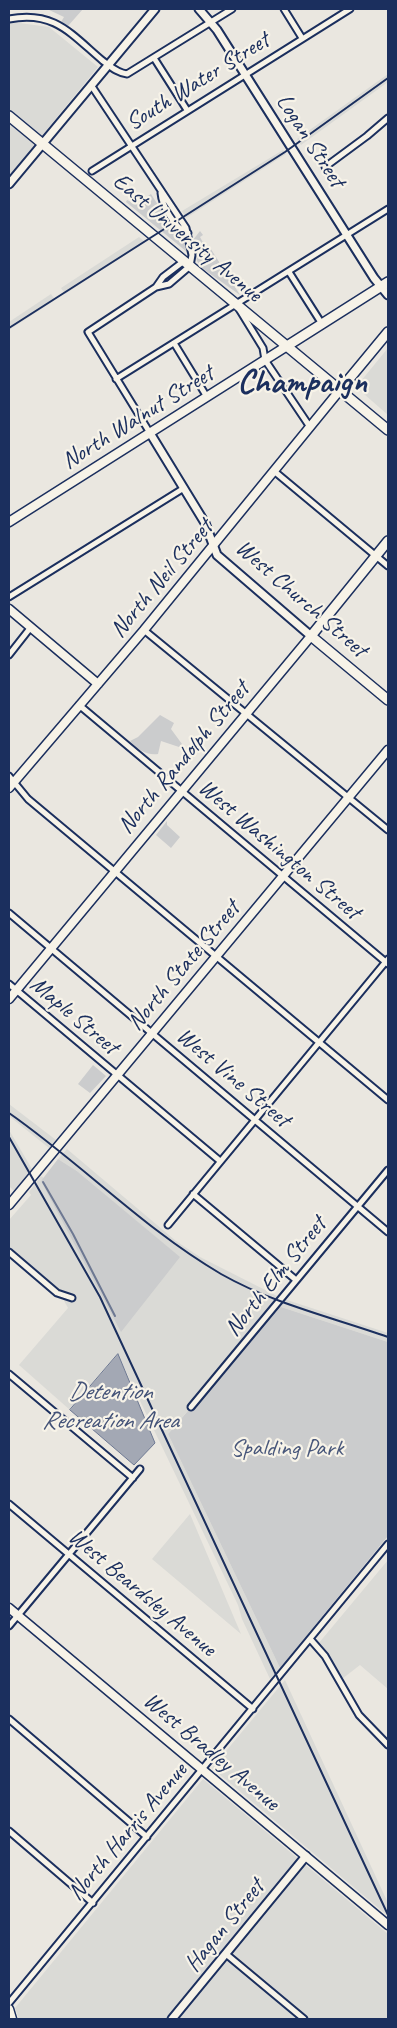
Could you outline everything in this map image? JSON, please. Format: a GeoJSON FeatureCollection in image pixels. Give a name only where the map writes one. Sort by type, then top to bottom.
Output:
{"type":"FeatureCollection","features":[{"type":"Feature","properties":{"kind":"main road","name":"East University Avenue"},"geometry":{"type":"LineString","coordinates":[[9,116],[388,430]]}},
{"type":"Feature","properties":{"kind":"main road"},"geometry":{"type":"LineString","coordinates":[[287,346],[384,285]]}},
{"type":"Feature","properties":{"kind":"main road"},"geometry":{"type":"LineString","coordinates":[[340,390],[388,332]]}},
{"type":"Feature","properties":{"kind":"main road","name":"North Walnut Street"},"geometry":{"type":"LineString","coordinates":[[9,522],[287,346]]}},
{"type":"Feature","properties":{"kind":"main road","name":"North Neil Street"},"geometry":{"type":"LineString","coordinates":[[10,782],[144,630],[340,390]]}},
{"type":"Feature","properties":{"kind":"main road","name":"North Randolph Street"},"geometry":{"type":"LineString","coordinates":[[9,999],[388,541]]}},
{"type":"Feature","properties":{"kind":"main road"},"geometry":{"type":"LineString","coordinates":[[9,609],[98,684]]}},
{"type":"Feature","properties":{"kind":"main road","name":"West Church Street"},"geometry":{"type":"LineString","coordinates":[[311,636],[388,700]]}},
{"type":"Feature","properties":{"kind":"main road","name":"North State Street"},"geometry":{"type":"LineString","coordinates":[[9,1205],[388,750]]}},
{"type":"Feature","properties":{"kind":"main road","name":"West Bradley Avenue"},"geometry":{"type":"LineString","coordinates":[[9,1608],[388,1925]]}},
{"type":"Feature","properties":{"kind":"main road"},"geometry":{"type":"LineString","coordinates":[[9,2009],[12,2019]]}},
{"type":"Feature","properties":{"kind":"street"},"geometry":{"type":"LineString","coordinates":[[9,184],[155,9]]}},
{"type":"Feature","properties":{"kind":"street","name":"Logan Street"},"geometry":{"type":"LineString","coordinates":[[199,9],[212,21],[347,235],[384,285],[388,296]]}},
{"type":"Feature","properties":{"kind":"street"},"geometry":{"type":"LineString","coordinates":[[9,19],[34,16],[50,20],[108,65],[120,73],[127,74],[232,9]]}},
{"type":"Feature","properties":{"kind":"street"},"geometry":{"type":"LineString","coordinates":[[284,9],[302,38]]}},
{"type":"Feature","properties":{"kind":"street","name":"South Water Street"},"geometry":{"type":"LineString","coordinates":[[92,171],[350,9]]}},
{"type":"Feature","properties":{"kind":"street"},"geometry":{"type":"LineString","coordinates":[[154,58],[187,110]]}},
{"type":"Feature","properties":{"kind":"street"},"geometry":{"type":"LineString","coordinates":[[91,85],[161,193],[167,198],[188,233],[192,255],[169,284],[156,287],[88,332],[150,433]]}},
{"type":"Feature","properties":{"kind":"street"},"geometry":{"type":"LineString","coordinates":[[325,166],[367,136],[388,118]]}},
{"type":"Feature","properties":{"kind":"street"},"geometry":{"type":"LineString","coordinates":[[116,378],[237,305],[388,209]]}},
{"type":"Feature","properties":{"kind":"street"},"geometry":{"type":"LineString","coordinates":[[156,287],[163,277],[187,263]]}},
{"type":"Feature","properties":{"kind":"street"},"geometry":{"type":"LineString","coordinates":[[289,272],[322,324]]}},
{"type":"Feature","properties":{"kind":"street"},"geometry":{"type":"LineString","coordinates":[[237,305],[263,348],[265,360],[310,427]]}},
{"type":"Feature","properties":{"kind":"street"},"geometry":{"type":"LineString","coordinates":[[174,343],[208,397]]}},
{"type":"Feature","properties":{"kind":"street","name":"West Church Street"},"geometry":{"type":"LineString","coordinates":[[150,433],[205,522],[213,546],[223,563],[311,636]]}},
{"type":"Feature","properties":{"kind":"street"},"geometry":{"type":"LineString","coordinates":[[274,471],[388,566]]}},
{"type":"Feature","properties":{"kind":"street"},"geometry":{"type":"LineString","coordinates":[[9,597],[184,488]]}},
{"type":"Feature","properties":{"kind":"street"},"geometry":{"type":"LineString","coordinates":[[9,655],[31,628]]}},
{"type":"Feature","properties":{"kind":"street"},"geometry":{"type":"LineString","coordinates":[[144,630],[388,830]]}},
{"type":"Feature","properties":{"kind":"street","name":"West Washington Street"},"geometry":{"type":"LineString","coordinates":[[79,705],[387,961]]}},
{"type":"Feature","properties":{"kind":"street"},"geometry":{"type":"LineString","coordinates":[[10,782],[388,1100]]}},
{"type":"Feature","properties":{"kind":"street","name":"West Vine Street"},"geometry":{"type":"LineString","coordinates":[[9,913],[388,1232]]}},
{"type":"Feature","properties":{"kind":"street"},"geometry":{"type":"LineString","coordinates":[[168,1224],[387,961]]}},
{"type":"Feature","properties":{"kind":"street","name":"Maple Street"},"geometry":{"type":"LineString","coordinates":[[9,984],[220,1161]]}},
{"type":"Feature","properties":{"kind":"street","name":"North Elm Street"},"geometry":{"type":"LineString","coordinates":[[191,1407],[388,1170]]}},
{"type":"Feature","properties":{"kind":"street"},"geometry":{"type":"LineString","coordinates":[[193,1194],[296,1280]]}},
{"type":"Feature","properties":{"kind":"street"},"geometry":{"type":"LineString","coordinates":[[9,1252],[57,1293],[72,1298]]}},
{"type":"Feature","properties":{"kind":"street"},"geometry":{"type":"LineString","coordinates":[[9,1374],[133,1478]]}},
{"type":"Feature","properties":{"kind":"street"},"geometry":{"type":"LineString","coordinates":[[9,1626],[140,1469]]}},
{"type":"Feature","properties":{"kind":"street","name":"West Beardsley Avenue"},"geometry":{"type":"LineString","coordinates":[[9,1504],[254,1709]]}},
{"type":"Feature","properties":{"kind":"street","name":"North Harris Avenue"},"geometry":{"type":"LineString","coordinates":[[9,2003],[254,1709],[388,1544]]}},
{"type":"Feature","properties":{"kind":"street"},"geometry":{"type":"LineString","coordinates":[[310,1640],[325,1656],[359,1715],[388,1745]]}},
{"type":"Feature","properties":{"kind":"street"},"geometry":{"type":"LineString","coordinates":[[9,1720],[147,1837]]}},
{"type":"Feature","properties":{"kind":"street"},"geometry":{"type":"LineString","coordinates":[[9,1831],[92,1903]]}},
{"type":"Feature","properties":{"kind":"street","name":"Hagan Street"},"geometry":{"type":"LineString","coordinates":[[172,2019],[306,1856]]}},
{"type":"Feature","properties":{"kind":"street"},"geometry":{"type":"LineString","coordinates":[[226,1954],[304,2019]]}},
{"type":"Feature","properties":{"kind":"shaded area"},"geometry":{"type":"Polygon","coordinates":[[[9,23],[49,27],[98,67],[9,176],[9,23]]]}},
{"type":"Feature","properties":{"kind":"shaded area"},"geometry":{"type":"Polygon","coordinates":[[[388,74],[388,82],[301,145],[297,139],[388,74]]]}},
{"type":"Feature","properties":{"kind":"shaded area"},"geometry":{"type":"Polygon","coordinates":[[[283,150],[286,154],[186,218],[182,211],[283,150]]]}},
{"type":"Feature","properties":{"kind":"shaded area"},"geometry":{"type":"Polygon","coordinates":[[[139,237],[145,242],[65,294],[61,288],[139,237]]]}},
{"type":"Feature","properties":{"kind":"shaded area"},"geometry":{"type":"Polygon","coordinates":[[[51,294],[55,300],[9,330],[9,322],[51,294]]]}},
{"type":"Feature","properties":{"kind":"shaded area"},"geometry":{"type":"Polygon","coordinates":[[[388,348],[388,415],[356,387],[388,348]]]}},
{"type":"Feature","properties":{"kind":"shaded area"},"geometry":{"type":"Polygon","coordinates":[[[9,1104],[56,1140],[49,1148],[9,1116],[9,1104]]]}},
{"type":"Feature","properties":{"kind":"shaded area"},"geometry":{"type":"Polygon","coordinates":[[[9,1130],[32,1169],[14,1191],[9,1186],[9,1130]]]}},
{"type":"Feature","properties":{"kind":"shaded area"},"geometry":{"type":"Polygon","coordinates":[[[67,1149],[176,1241],[200,1257],[277,1296],[218,1375],[168,1434],[280,1668],[270,1679],[242,1619],[238,1605],[118,1355],[70,1410],[19,1365],[68,1308],[57,1288],[9,1246],[9,1220],[31,1195],[29,1192],[41,1176],[44,1178],[41,1181],[180,1258],[77,1171],[58,1159],[67,1149]]]}},
{"type":"Feature","properties":{"kind":"shaded area"},"geometry":{"type":"Polygon","coordinates":[[[284,1299],[388,1333],[388,1342],[278,1306],[284,1299]]]}},
{"type":"Feature","properties":{"kind":"shaded area"},"geometry":{"type":"Polygon","coordinates":[[[190,1514],[241,1634],[152,1559],[190,1514]]]}},
{"type":"Feature","properties":{"kind":"shaded area"},"geometry":{"type":"Polygon","coordinates":[[[388,1560],[388,1689],[360,1665],[342,1679],[318,1644],[388,1560]]]}},
{"type":"Feature","properties":{"kind":"shaded area"},"geometry":{"type":"Polygon","coordinates":[[[285,1680],[388,1903],[388,1916],[212,1768],[285,1680]]]}},
{"type":"Feature","properties":{"kind":"shaded area"},"geometry":{"type":"Polygon","coordinates":[[[203,1779],[388,1934],[388,2019],[19,2019],[15,2008],[203,1779]]]}},
{"type":"Feature","properties":{"kind":"green space"},"geometry":{"type":"Polygon","coordinates":[[[47,9],[83,9],[68,26],[61,22],[64,17],[47,9]]]}},
{"type":"Feature","properties":{"kind":"green space"},"geometry":{"type":"Polygon","coordinates":[[[151,194],[175,232],[184,237],[187,252],[126,202],[127,200],[136,204],[151,194]]]}},
{"type":"Feature","properties":{"kind":"green space"},"geometry":{"type":"Polygon","coordinates":[[[200,231],[203,235],[200,237],[206,248],[209,246],[240,295],[202,268],[197,261],[193,240],[200,231]]]}},
{"type":"Feature","properties":{"kind":"green space"},"geometry":{"type":"Polygon","coordinates":[[[160,715],[174,723],[171,729],[182,744],[179,747],[161,741],[158,754],[146,753],[130,741],[138,737],[160,715]]]}},
{"type":"Feature","properties":{"kind":"green space"},"geometry":{"type":"Polygon","coordinates":[[[167,821],[167,825],[180,837],[171,848],[156,835],[167,821]]]}},
{"type":"Feature","properties":{"kind":"green space"},"geometry":{"type":"Polygon","coordinates":[[[93,1065],[106,1076],[90,1093],[78,1084],[93,1065]]]}},
{"type":"Feature","properties":{"kind":"green space"},"geometry":{"type":"Polygon","coordinates":[[[58,1159],[77,1171],[180,1257],[121,1332],[41,1181],[58,1159]]]}},
{"type":"Feature","properties":{"kind":"green space","name":"Spalding Park"},"geometry":{"type":"Polygon","coordinates":[[[278,1306],[388,1342],[388,1536],[280,1668],[168,1434],[278,1306]]]}},
{"type":"Feature","properties":{"kind":"water","name":"Detention Recreation Area"},"geometry":{"type":"Polygon","coordinates":[[[118,1354],[155,1443],[134,1465],[70,1410],[118,1354]]]}},
{"type":"Feature","properties":{"kind":"waterway"},"geometry":{"type":"LineString","coordinates":[[43,1182],[73,1234],[115,1316]]}},
{"type":"Feature","properties":{"kind":"railway"},"geometry":{"type":"LineString","coordinates":[[9,328],[285,152],[388,78]]}},
{"type":"Feature","properties":{"kind":"railway"},"geometry":{"type":"LineString","coordinates":[[9,1113],[62,1153],[139,1217],[221,1274],[282,1302],[388,1337]]}},
{"type":"Feature","properties":{"kind":"railway"},"geometry":{"type":"LineString","coordinates":[[9,1137],[100,1297],[388,1915]]}},
{"type":"Feature","properties":{"kind":"district","name":"Champaign"},"geometry":{"type":"Point","coordinates":[302,383]}}]}
